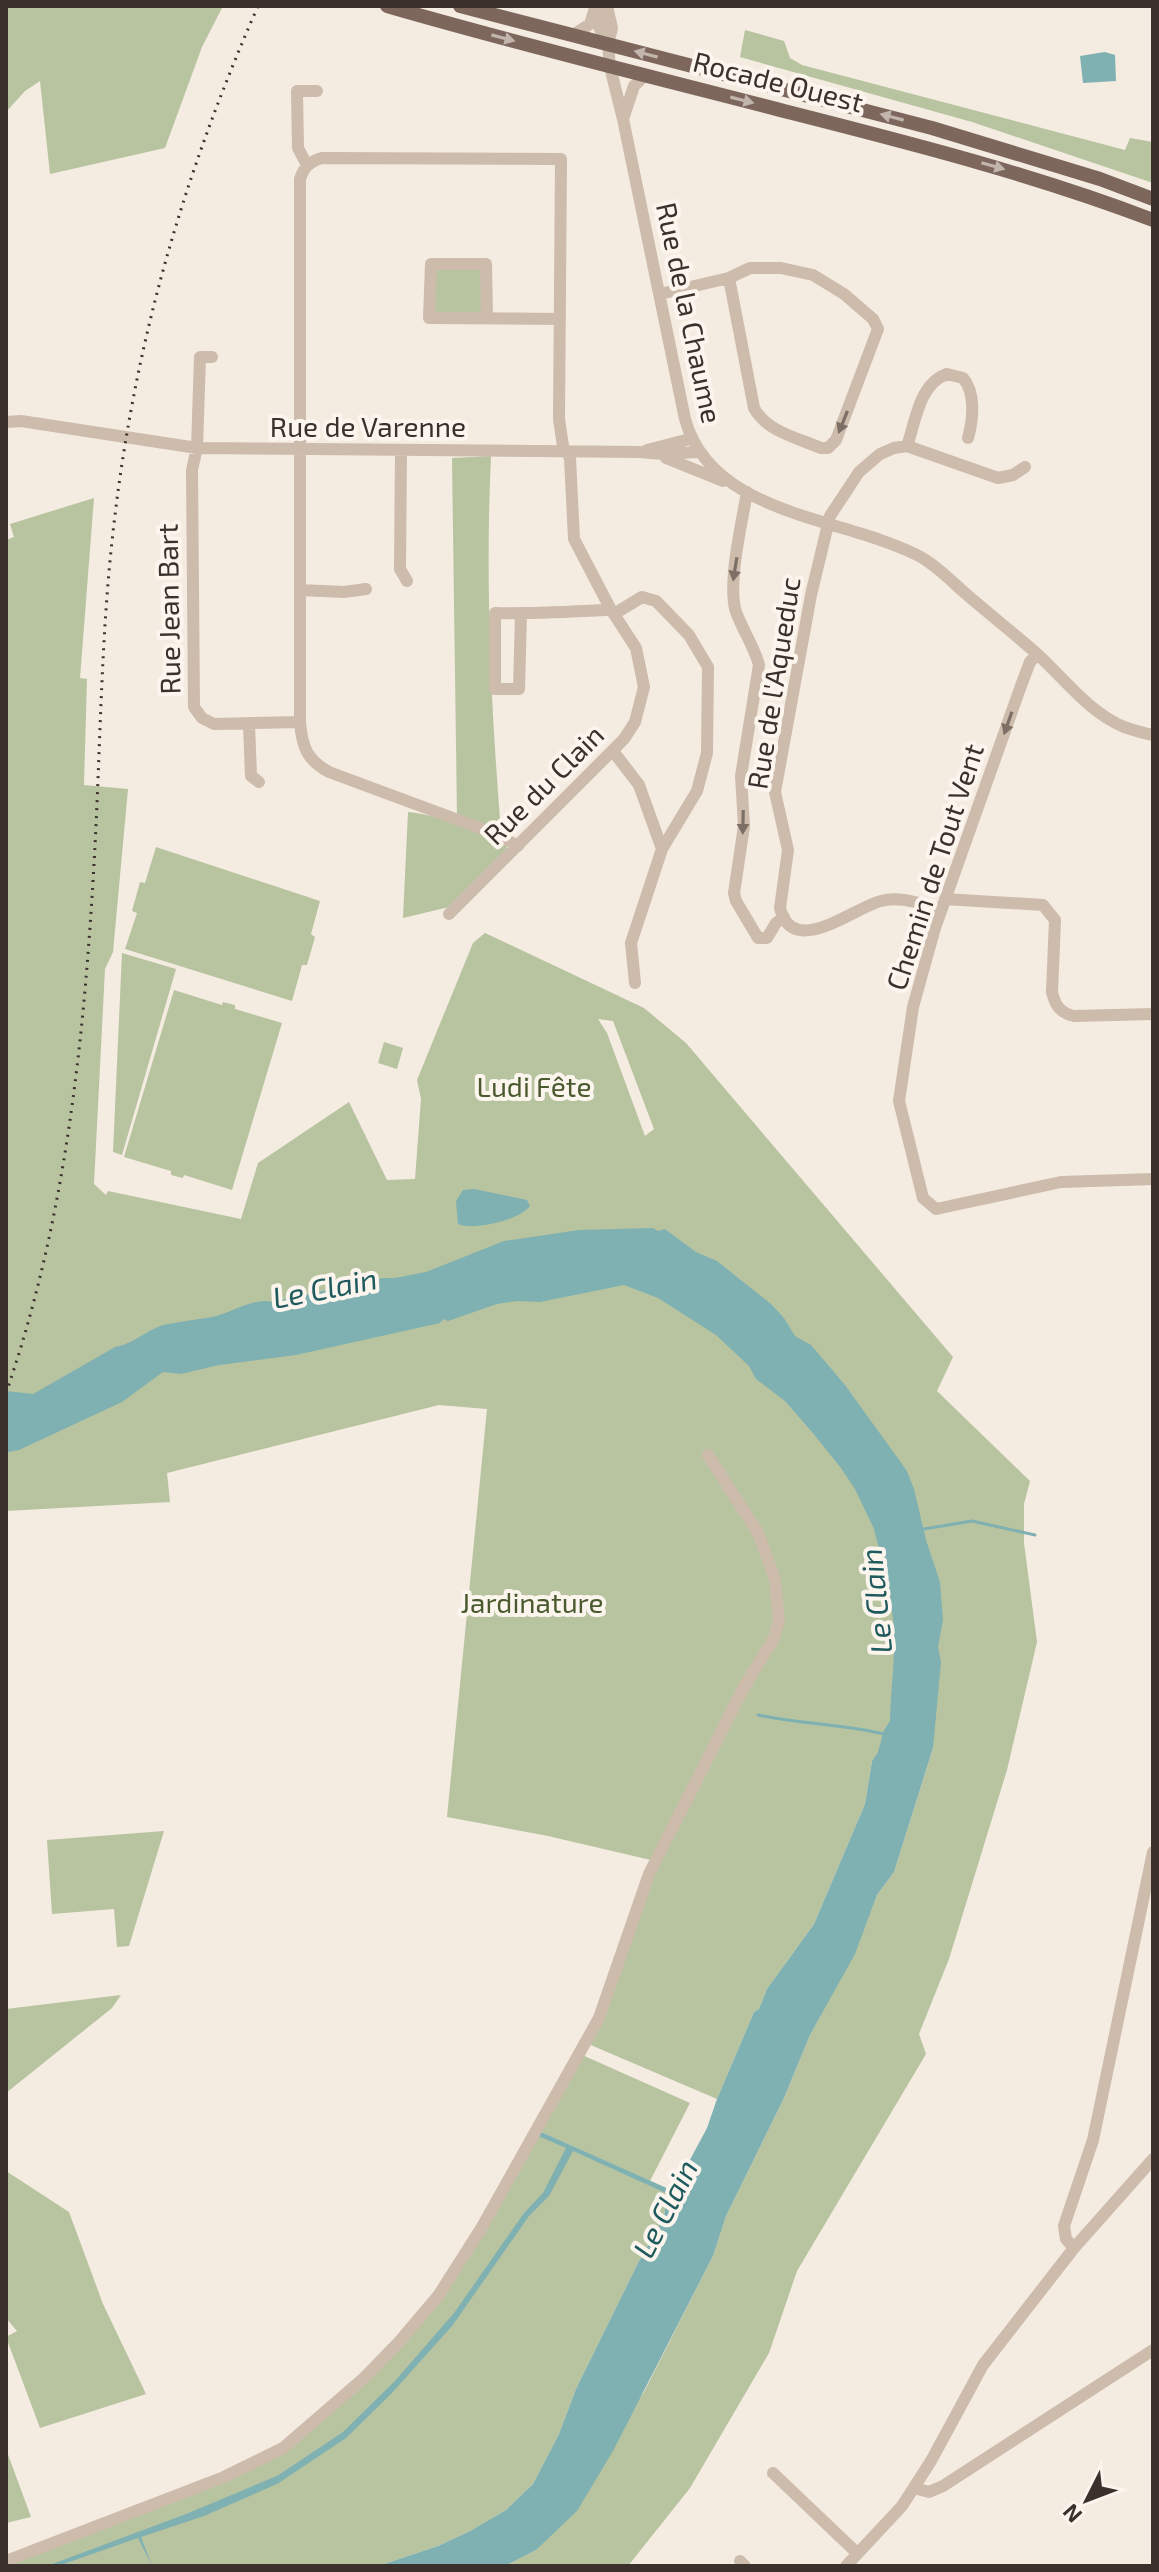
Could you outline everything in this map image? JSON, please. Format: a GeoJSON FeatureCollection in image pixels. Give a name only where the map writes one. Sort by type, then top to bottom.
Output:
{"type":"FeatureCollection","features":[{"type":"Feature","properties":{"kind":"main road","name":"Rocade Ouest"},"geometry":{"type":"LineString","coordinates":[[387,6],[610,67],[929,148],[1092,197],[1153,220]]}},
{"type":"Feature","properties":{"kind":"main road","name":"Rocade Ouest"},"geometry":{"type":"LineString","coordinates":[[460,6],[932,128],[1100,179],[1153,199]]}},
{"type":"Feature","properties":{"kind":"street","name":"Rue de la Chaume"},"geometry":{"type":"LineString","coordinates":[[599,7],[612,28],[608,44],[610,67],[690,439],[698,452],[719,474],[742,490],[826,524],[918,555],[1037,654],[1100,713],[1123,726],[1153,735]]}},
{"type":"Feature","properties":{"kind":"street"},"geometry":{"type":"LineString","coordinates":[[573,35],[590,24],[599,7]]}},
{"type":"Feature","properties":{"kind":"street"},"geometry":{"type":"LineString","coordinates":[[623,119],[634,86],[645,75]]}},
{"type":"Feature","properties":{"kind":"street"},"geometry":{"type":"LineString","coordinates":[[317,91],[297,91],[298,148],[307,165],[300,179],[300,722],[305,752],[320,767],[496,834],[518,846]]}},
{"type":"Feature","properties":{"kind":"street","name":"Rue du Clain"},"geometry":{"type":"LineString","coordinates":[[307,165],[322,158],[561,159],[559,419],[563,446],[570,458],[574,539],[612,611],[636,648],[644,687],[635,722],[613,751],[449,914]]}},
{"type":"Feature","properties":{"kind":"street"},"geometry":{"type":"LineString","coordinates":[[487,318],[486,264],[431,264],[429,318],[560,319]]}},
{"type":"Feature","properties":{"kind":"street"},"geometry":{"type":"LineString","coordinates":[[660,294],[729,278],[750,268],[781,268],[813,275],[844,294],[873,319],[878,329],[872,349],[836,440],[828,448],[821,448],[766,424],[754,408],[729,278]]}},
{"type":"Feature","properties":{"kind":"street","name":"Rue Jean Bart"},"geometry":{"type":"LineString","coordinates":[[212,357],[200,357],[197,448],[192,470],[194,707],[209,722],[300,722]]}},
{"type":"Feature","properties":{"kind":"street"},"geometry":{"type":"LineString","coordinates":[[968,438],[971,422],[969,389],[963,378],[947,374],[926,389],[907,446],[998,478],[1013,475],[1025,467]]}},
{"type":"Feature","properties":{"kind":"street","name":"Rue de Varenne"},"geometry":{"type":"LineString","coordinates":[[6,422],[21,421],[197,448],[698,452]]}},
{"type":"Feature","properties":{"kind":"street","name":"Rue de Varenne"},"geometry":{"type":"LineString","coordinates":[[640,452],[690,439]]}},
{"type":"Feature","properties":{"kind":"street","name":"Rue de l'Aqueduc"},"geometry":{"type":"LineString","coordinates":[[784,917],[780,908],[788,850],[775,792],[826,524],[851,482],[869,462],[886,451],[907,446]]}},
{"type":"Feature","properties":{"kind":"street"},"geometry":{"type":"LineString","coordinates":[[401,451],[400,569],[407,581]]}},
{"type":"Feature","properties":{"kind":"street","name":"Rue de Varenne"},"geometry":{"type":"LineString","coordinates":[[640,452],[678,461],[742,490]]}},
{"type":"Feature","properties":{"kind":"street"},"geometry":{"type":"LineString","coordinates":[[742,490],[732,590],[736,612],[759,665],[741,776],[744,826],[734,893],[754,935],[765,939],[784,917],[795,928],[810,931],[882,900],[1043,905],[1055,920],[1052,992],[1062,1011],[1074,1016],[1153,1014]]}},
{"type":"Feature","properties":{"kind":"street"},"geometry":{"type":"LineString","coordinates":[[300,590],[344,592],[366,589]]}},
{"type":"Feature","properties":{"kind":"street"},"geometry":{"type":"LineString","coordinates":[[521,614],[519,689],[495,689],[495,613],[612,611],[642,597],[656,601],[689,635],[708,667],[707,753],[697,791],[662,849],[631,943],[635,983]]}},
{"type":"Feature","properties":{"kind":"street","name":"Chemin de Tout Vent"},"geometry":{"type":"LineString","coordinates":[[1037,654],[1030,662],[1022,683],[944,904],[913,1007],[899,1101],[923,1198],[936,1209],[1061,1182],[1153,1179]]}},
{"type":"Feature","properties":{"kind":"street"},"geometry":{"type":"LineString","coordinates":[[249,724],[251,776],[259,782]]}},
{"type":"Feature","properties":{"kind":"street"},"geometry":{"type":"LineString","coordinates":[[613,751],[639,785],[662,849]]}},
{"type":"Feature","properties":{"kind":"street"},"geometry":{"type":"LineString","coordinates":[[6,2561],[224,2477],[268,2456],[314,2424],[399,2342],[438,2296],[482,2227],[599,2018],[649,1874],[744,1687],[774,1638],[779,1620],[775,1579],[758,1533],[708,1455]]}},
{"type":"Feature","properties":{"kind":"street"},"geometry":{"type":"LineString","coordinates":[[1074,2248],[1066,2239],[1064,2226],[1093,2140],[1153,1852]]}},
{"type":"Feature","properties":{"kind":"street"},"geometry":{"type":"LineString","coordinates":[[846,2566],[902,2506],[983,2365],[1074,2248],[1153,2159]]}},
{"type":"Feature","properties":{"kind":"street"},"geometry":{"type":"LineString","coordinates":[[914,2488],[929,2492],[943,2486],[1153,2350]]}},
{"type":"Feature","properties":{"kind":"street"},"geometry":{"type":"LineString","coordinates":[[773,2473],[857,2553]]}},
{"type":"Feature","properties":{"kind":"green space"},"geometry":{"type":"Polygon","coordinates":[[[6,6],[223,6],[202,47],[165,148],[50,174],[40,81],[25,91],[6,112],[6,6]]]}},
{"type":"Feature","properties":{"kind":"green space"},"geometry":{"type":"Polygon","coordinates":[[[745,30],[784,41],[790,58],[802,65],[1125,150],[1130,138],[1153,142],[1153,183],[972,122],[740,57],[745,30]]]}},
{"type":"Feature","properties":{"kind":"green space"},"geometry":{"type":"Polygon","coordinates":[[[435,268],[482,268],[483,314],[435,314],[435,268]]]}},
{"type":"Feature","properties":{"kind":"green space"},"geometry":{"type":"Polygon","coordinates":[[[491,456],[490,644],[501,832],[457,816],[452,458],[491,456]]]}},
{"type":"Feature","properties":{"kind":"green space"},"geometry":{"type":"Polygon","coordinates":[[[94,498],[80,678],[87,679],[84,785],[128,789],[113,952],[105,969],[94,1184],[106,1195],[108,1191],[241,1219],[258,1163],[349,1102],[387,1180],[415,1179],[421,1099],[417,1080],[473,943],[485,933],[644,1008],[686,1043],[953,1357],[937,1391],[1030,1481],[1024,1504],[1024,1543],[1037,1642],[1007,1770],[949,1959],[919,2034],[926,2054],[797,2271],[769,2353],[690,2488],[628,2566],[505,2566],[536,2550],[644,2392],[713,2256],[726,2216],[784,2098],[810,2035],[854,1954],[877,1895],[894,1872],[933,1748],[878,1752],[872,1761],[865,1804],[814,1924],[767,1989],[759,2009],[754,2012],[717,2099],[586,2043],[655,1861],[447,1817],[487,1409],[439,1405],[167,1473],[170,1502],[6,1511],[6,540],[14,537],[10,524],[94,498]],[[598,1019],[607,1033],[645,1136],[654,1129],[613,1021],[598,1019]]]}},
{"type":"Feature","properties":{"kind":"green space"},"geometry":{"type":"Polygon","coordinates":[[[408,812],[462,825],[490,836],[509,849],[449,907],[403,918],[408,812]]]}},
{"type":"Feature","properties":{"kind":"green space"},"geometry":{"type":"Polygon","coordinates":[[[156,847],[320,901],[311,934],[315,937],[307,965],[302,965],[292,1001],[125,949],[137,913],[132,911],[140,882],[145,883],[156,847]]]}},
{"type":"Feature","properties":{"kind":"green space"},"geometry":{"type":"Polygon","coordinates":[[[122,953],[176,969],[122,1155],[113,1152],[122,953]]]}},
{"type":"Feature","properties":{"kind":"green space"},"geometry":{"type":"Polygon","coordinates":[[[174,990],[222,1005],[223,1002],[235,1005],[235,1009],[282,1023],[232,1190],[184,1175],[183,1178],[171,1175],[171,1171],[124,1157],[174,990]]]}},
{"type":"Feature","properties":{"kind":"green space"},"geometry":{"type":"Polygon","coordinates":[[[384,1042],[403,1048],[397,1069],[378,1063],[384,1042]]]}},
{"type":"Feature","properties":{"kind":"green space"},"geometry":{"type":"Polygon","coordinates":[[[164,1831],[129,1946],[117,1947],[114,1909],[52,1914],[47,1840],[164,1831]]]}},
{"type":"Feature","properties":{"kind":"green space"},"geometry":{"type":"Polygon","coordinates":[[[121,1995],[112,2008],[6,2093],[6,2009],[121,1995]]]}},
{"type":"Feature","properties":{"kind":"green space"},"geometry":{"type":"Polygon","coordinates":[[[580,2054],[690,2103],[650,2181],[539,2131],[580,2054]]]}},
{"type":"Feature","properties":{"kind":"green space"},"geometry":{"type":"Polygon","coordinates":[[[534,2133],[671,2195],[666,2202],[664,2217],[576,2389],[559,2434],[533,2484],[506,2510],[438,2546],[378,2566],[6,2566],[227,2475],[314,2424],[438,2296],[534,2133]]]}},
{"type":"Feature","properties":{"kind":"green space"},"geometry":{"type":"Polygon","coordinates":[[[6,2171],[69,2212],[103,2304],[146,2394],[40,2428],[6,2337],[17,2331],[6,2318],[6,2171]]]}},
{"type":"Feature","properties":{"kind":"green space"},"geometry":{"type":"Polygon","coordinates":[[[6,2449],[31,2517],[6,2523],[6,2449]]]}},
{"type":"Feature","properties":{"kind":"water"},"geometry":{"type":"Polygon","coordinates":[[[1105,52],[1115,55],[1116,81],[1083,83],[1080,56],[1105,52]]]}},
{"type":"Feature","properties":{"kind":"water"},"geometry":{"type":"Polygon","coordinates":[[[474,1189],[527,1200],[530,1206],[517,1216],[496,1223],[475,1226],[458,1224],[456,1201],[463,1190],[474,1189]]]}},
{"type":"Feature","properties":{"kind":"water","name":"Le Clain"},"geometry":{"type":"Polygon","coordinates":[[[653,1228],[658,1231],[665,1229],[696,1252],[717,1261],[771,1304],[795,1336],[811,1345],[845,1385],[907,1471],[914,1489],[940,1582],[943,1620],[938,1647],[941,1662],[933,1748],[894,1872],[877,1895],[855,1954],[810,2035],[784,2098],[726,2216],[713,2256],[613,2451],[577,2511],[536,2550],[505,2566],[378,2566],[438,2546],[470,2531],[506,2510],[533,2484],[559,2434],[576,2389],[664,2217],[670,2195],[573,2151],[549,2196],[529,2216],[452,2326],[391,2394],[346,2438],[277,2484],[204,2516],[141,2537],[152,2566],[138,2538],[58,2566],[47,2566],[277,2476],[343,2432],[395,2381],[454,2313],[524,2213],[543,2193],[566,2148],[536,2135],[539,2131],[680,2194],[684,2171],[707,2128],[754,2012],[759,2009],[767,1989],[814,1924],[865,1804],[872,1761],[890,1721],[894,1630],[883,1578],[885,1572],[874,1529],[841,1468],[785,1401],[756,1379],[749,1366],[716,1335],[658,1298],[624,1285],[540,1302],[497,1304],[448,1321],[443,1319],[440,1323],[296,1355],[219,1365],[181,1374],[163,1372],[122,1402],[19,1450],[8,1452],[6,1391],[33,1394],[155,1328],[220,1315],[250,1303],[273,1302],[426,1272],[504,1241],[579,1230],[653,1228]]]}},
{"type":"Feature","properties":{"kind":"waterway"},"geometry":{"type":"LineString","coordinates":[[924,1529],[972,1521],[1035,1535]]}},
{"type":"Feature","properties":{"kind":"waterway"},"geometry":{"type":"LineString","coordinates":[[758,1715],[884,1734]]}},
{"type":"Feature","properties":{"kind":"railway"},"geometry":{"type":"LineString","coordinates":[[6,1393],[44,1259],[70,1123],[79,1054],[91,915],[107,597],[130,416],[144,346],[181,209],[229,74],[258,6]]}},
{"type":"Feature","properties":{"kind":"park label","name":"Ludi Fête"},"geometry":{"type":"Point","coordinates":[534,1087]}},
{"type":"Feature","properties":{"kind":"park label","name":"Jardinature"},"geometry":{"type":"Point","coordinates":[532,1603]}}]}
